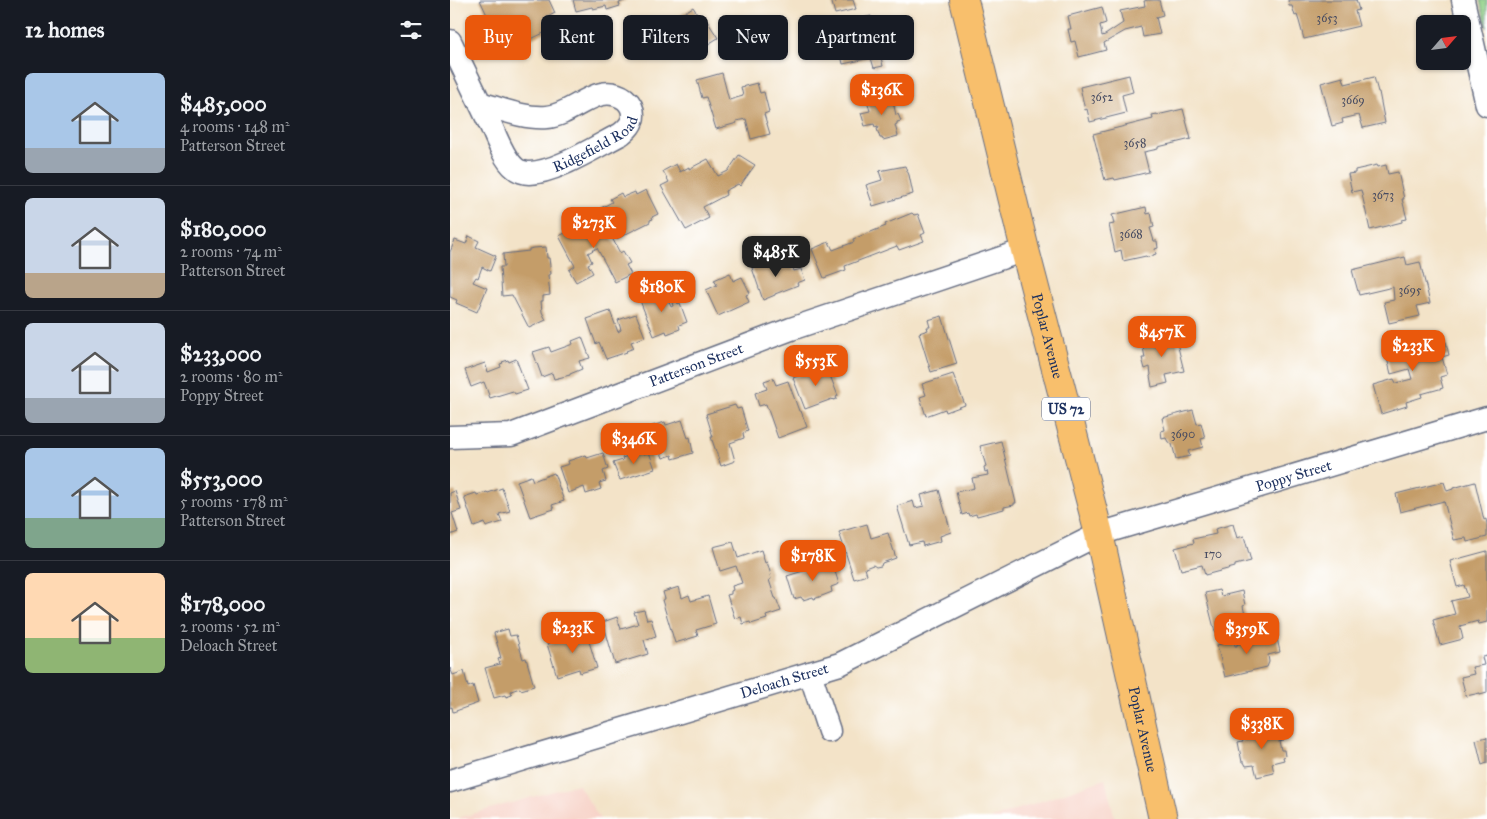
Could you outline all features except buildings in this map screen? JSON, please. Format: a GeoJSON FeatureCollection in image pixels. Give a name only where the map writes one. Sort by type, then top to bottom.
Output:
{"type":"FeatureCollection","features":[{"type":"Feature","properties":{"kind":"main road","name":"Poplar Avenue"},"geometry":{"type":"LineString","coordinates":[[964,0],[1025,250],[1099,534],[1163,819]]}},
{"type":"Feature","properties":{"kind":"street"},"geometry":{"type":"LineString","coordinates":[[1463,0],[1487,105]]}},
{"type":"Feature","properties":{"kind":"street","name":"Ridgefield Road"},"geometry":{"type":"LineString","coordinates":[[450,41],[506,157],[515,168],[527,173],[552,169],[621,134],[628,128],[633,118],[632,109],[628,101],[619,95],[610,93],[599,94],[564,112],[547,117],[521,114],[480,103]]}},
{"type":"Feature","properties":{"kind":"street","name":"Patterson Street"},"geometry":{"type":"LineString","coordinates":[[450,437],[511,435],[792,329],[1025,250]]}},
{"type":"Feature","properties":{"kind":"street","name":"Poppy Street"},"geometry":{"type":"LineString","coordinates":[[1099,534],[1487,418]]}},
{"type":"Feature","properties":{"kind":"street","name":"Deloach Street"},"geometry":{"type":"LineString","coordinates":[[450,781],[840,664],[1099,534]]}},
{"type":"Feature","properties":{"kind":"street"},"geometry":{"type":"LineString","coordinates":[[810,673],[829,731]]}},
{"type":"Feature","properties":{"kind":"shaded area"},"geometry":{"type":"Polygon","coordinates":[[[1105,779],[1115,819],[990,819],[1105,779]]]}},
{"type":"Feature","properties":{"kind":"shaded area"},"geometry":{"type":"Polygon","coordinates":[[[578,784],[600,819],[455,819],[578,784]]]}},
{"type":"Feature","properties":{"kind":"green space"},"geometry":{"type":"Polygon","coordinates":[[[1480,0],[1487,0],[1487,28],[1480,0]]]}}]}
